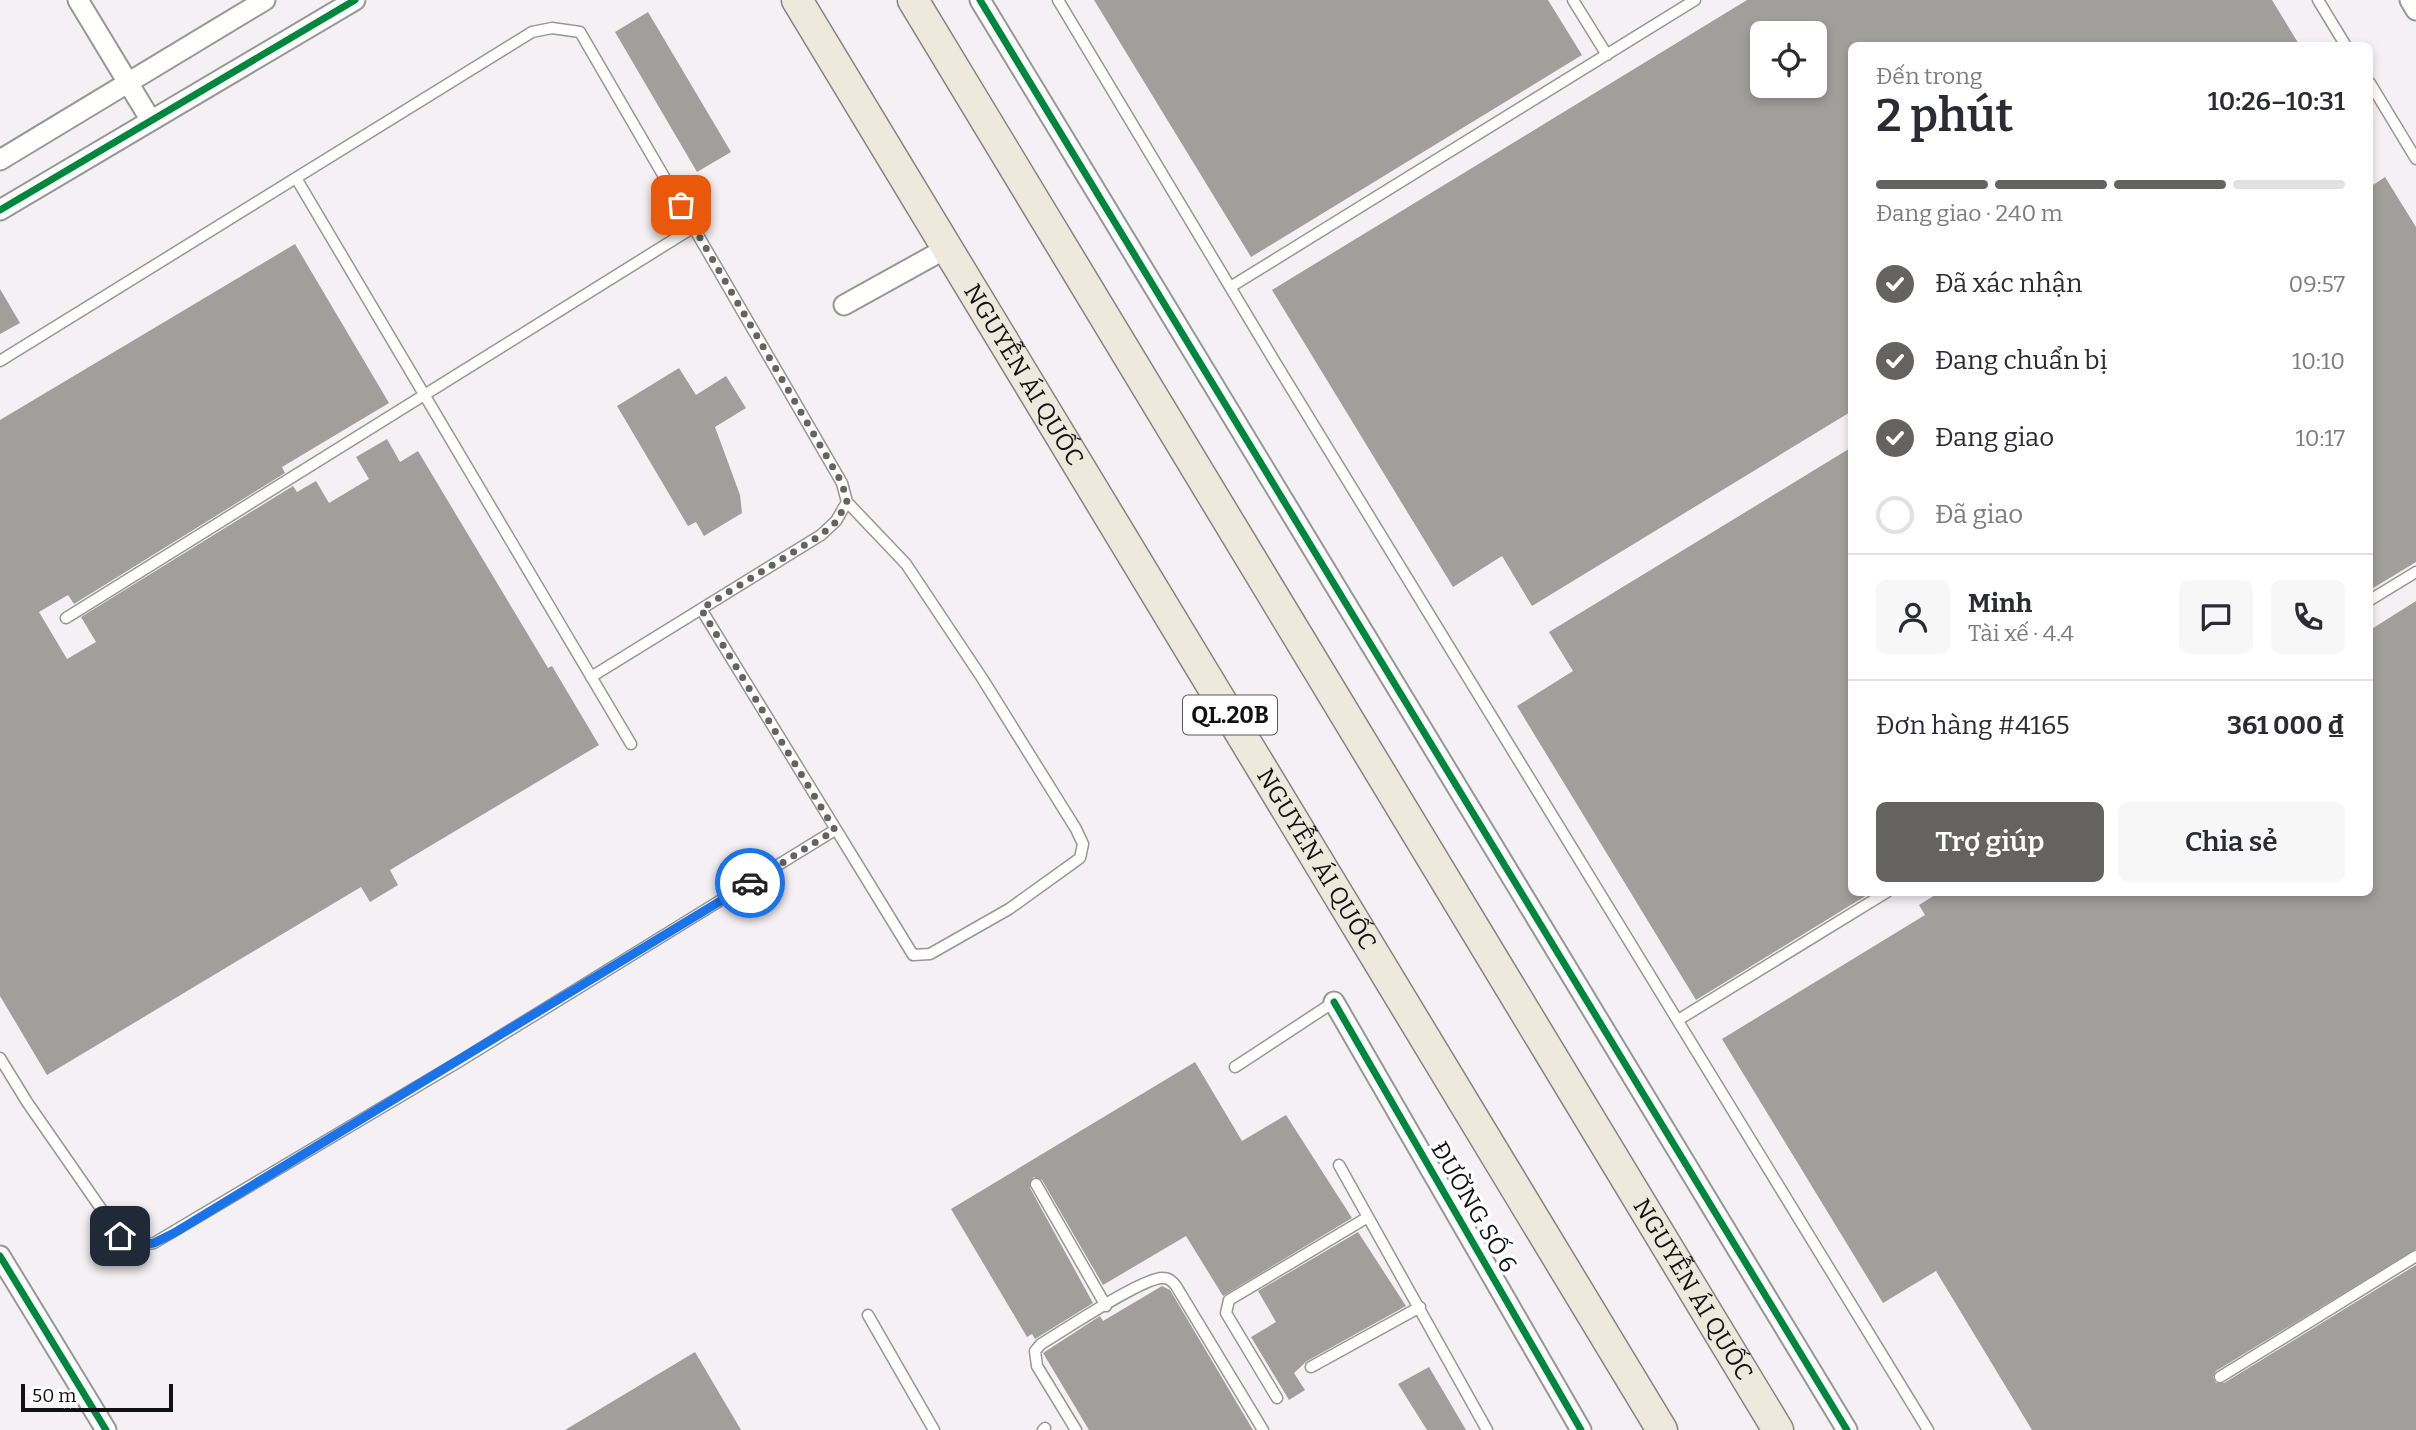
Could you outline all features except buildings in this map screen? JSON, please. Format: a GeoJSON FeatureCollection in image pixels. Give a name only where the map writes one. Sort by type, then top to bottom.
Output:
{"type":"FeatureCollection","features":[{"type":"Feature","properties":{"kind":"main road","name":"NGUYỄN ÁI QUỐC"},"geometry":{"type":"LineString","coordinates":[[797,0],[1662,1430]]}},
{"type":"Feature","properties":{"kind":"main road","name":"NGUYỄN ÁI QUỐC"},"geometry":{"type":"LineString","coordinates":[[913,0],[1778,1430]]}},
{"type":"Feature","properties":{"kind":"street"},"geometry":{"type":"LineString","coordinates":[[78,0],[149,119]]}},
{"type":"Feature","properties":{"kind":"street"},"geometry":{"type":"LineString","coordinates":[[0,160],[265,0]]}},
{"type":"Feature","properties":{"kind":"street"},"geometry":{"type":"LineString","coordinates":[[0,210],[149,119],[355,0]]}},
{"type":"Feature","properties":{"kind":"street"},"geometry":{"type":"LineString","coordinates":[[980,0],[1847,1430]]}},
{"type":"Feature","properties":{"kind":"street"},"geometry":{"type":"LineString","coordinates":[[2410,0],[2416,10]]}},
{"type":"Feature","properties":{"kind":"street"},"geometry":{"type":"LineString","coordinates":[[844,305],[947,248]]}},
{"type":"Feature","properties":{"kind":"street","name":"ĐƯỜNG SỐ 6"},"geometry":{"type":"LineString","coordinates":[[1334,1002],[1581,1430]]}},
{"type":"Feature","properties":{"kind":"street"},"geometry":{"type":"LineString","coordinates":[[0,1256],[106,1430]]}},
{"type":"Feature","properties":{"kind":"lane"},"geometry":{"type":"LineString","coordinates":[[1058,0],[1928,1430]]}},
{"type":"Feature","properties":{"kind":"lane"},"geometry":{"type":"LineString","coordinates":[[1573,0],[1606,55]]}},
{"type":"Feature","properties":{"kind":"lane"},"geometry":{"type":"LineString","coordinates":[[1232,286],[1695,0]]}},
{"type":"Feature","properties":{"kind":"lane"},"geometry":{"type":"LineString","coordinates":[[2318,0],[2344,42]]}},
{"type":"Feature","properties":{"kind":"lane"},"geometry":{"type":"LineString","coordinates":[[0,360],[531,32],[569,28],[580,32],[842,483],[847,502],[906,564],[982,678],[1083,844],[1080,858],[1009,909],[930,954],[913,955],[701,609]]}},
{"type":"Feature","properties":{"kind":"lane"},"geometry":{"type":"LineString","coordinates":[[2373,88],[2416,159]]}},
{"type":"Feature","properties":{"kind":"lane"},"geometry":{"type":"LineString","coordinates":[[296,178],[631,744]]}},
{"type":"Feature","properties":{"kind":"lane"},"geometry":{"type":"LineString","coordinates":[[66,618],[694,227]]}},
{"type":"Feature","properties":{"kind":"lane"},"geometry":{"type":"LineString","coordinates":[[592,677],[821,535],[836,522],[847,502]]}},
{"type":"Feature","properties":{"kind":"lane"},"geometry":{"type":"LineString","coordinates":[[2373,598],[2416,572]]}},
{"type":"Feature","properties":{"kind":"lane"},"geometry":{"type":"LineString","coordinates":[[0,1058],[27,1102],[120,1236],[135,1246],[154,1243],[460,1061],[835,830]]}},
{"type":"Feature","properties":{"kind":"lane"},"geometry":{"type":"LineString","coordinates":[[1678,1020],[1880,896]]}},
{"type":"Feature","properties":{"kind":"lane"},"geometry":{"type":"LineString","coordinates":[[1235,1067],[1334,1002]]}},
{"type":"Feature","properties":{"kind":"lane"},"geometry":{"type":"LineString","coordinates":[[1339,1165],[1487,1430]]}},
{"type":"Feature","properties":{"kind":"lane"},"geometry":{"type":"LineString","coordinates":[[1036,1184],[1106,1306]]}},
{"type":"Feature","properties":{"kind":"lane"},"geometry":{"type":"LineString","coordinates":[[1277,1398],[1226,1313],[1225,1306],[1229,1300],[1368,1217]]}},
{"type":"Feature","properties":{"kind":"lane"},"geometry":{"type":"LineString","coordinates":[[2220,1377],[2416,1256]]}},
{"type":"Feature","properties":{"kind":"lane"},"geometry":{"type":"LineString","coordinates":[[1076,1430],[1037,1366],[1035,1351],[1041,1344],[1131,1290],[1159,1278],[1171,1280],[1263,1430]]}},
{"type":"Feature","properties":{"kind":"lane"},"geometry":{"type":"LineString","coordinates":[[1311,1367],[1420,1307]]}},
{"type":"Feature","properties":{"kind":"lane"},"geometry":{"type":"LineString","coordinates":[[868,1315],[934,1430]]}},
{"type":"Feature","properties":{"kind":"shaded area"},"geometry":{"type":"Polygon","coordinates":[[[0,0],[2416,0],[2416,1430],[0,1430],[0,0]]]}},
{"type":"Feature","properties":{"kind":"cycle path"},"geometry":{"type":"LineString","coordinates":[[0,210],[355,0]]}},
{"type":"Feature","properties":{"kind":"cycle path"},"geometry":{"type":"LineString","coordinates":[[980,0],[1847,1430]]}},
{"type":"Feature","properties":{"kind":"cycle path"},"geometry":{"type":"LineString","coordinates":[[1334,1002],[1581,1430]]}},
{"type":"Feature","properties":{"kind":"cycle path"},"geometry":{"type":"LineString","coordinates":[[0,1256],[106,1430]]}},
{"type":"Feature","properties":{"kind":"way so far"},"geometry":{"type":"LineString","coordinates":[[681,205],[842,483],[847,502],[836,522],[821,535],[701,609],[835,830],[750,883]]}},
{"type":"Feature","properties":{"kind":"route"},"geometry":{"type":"LineString","coordinates":[[120,1236],[135,1246],[154,1243],[174,1233],[750,883]]}}]}
